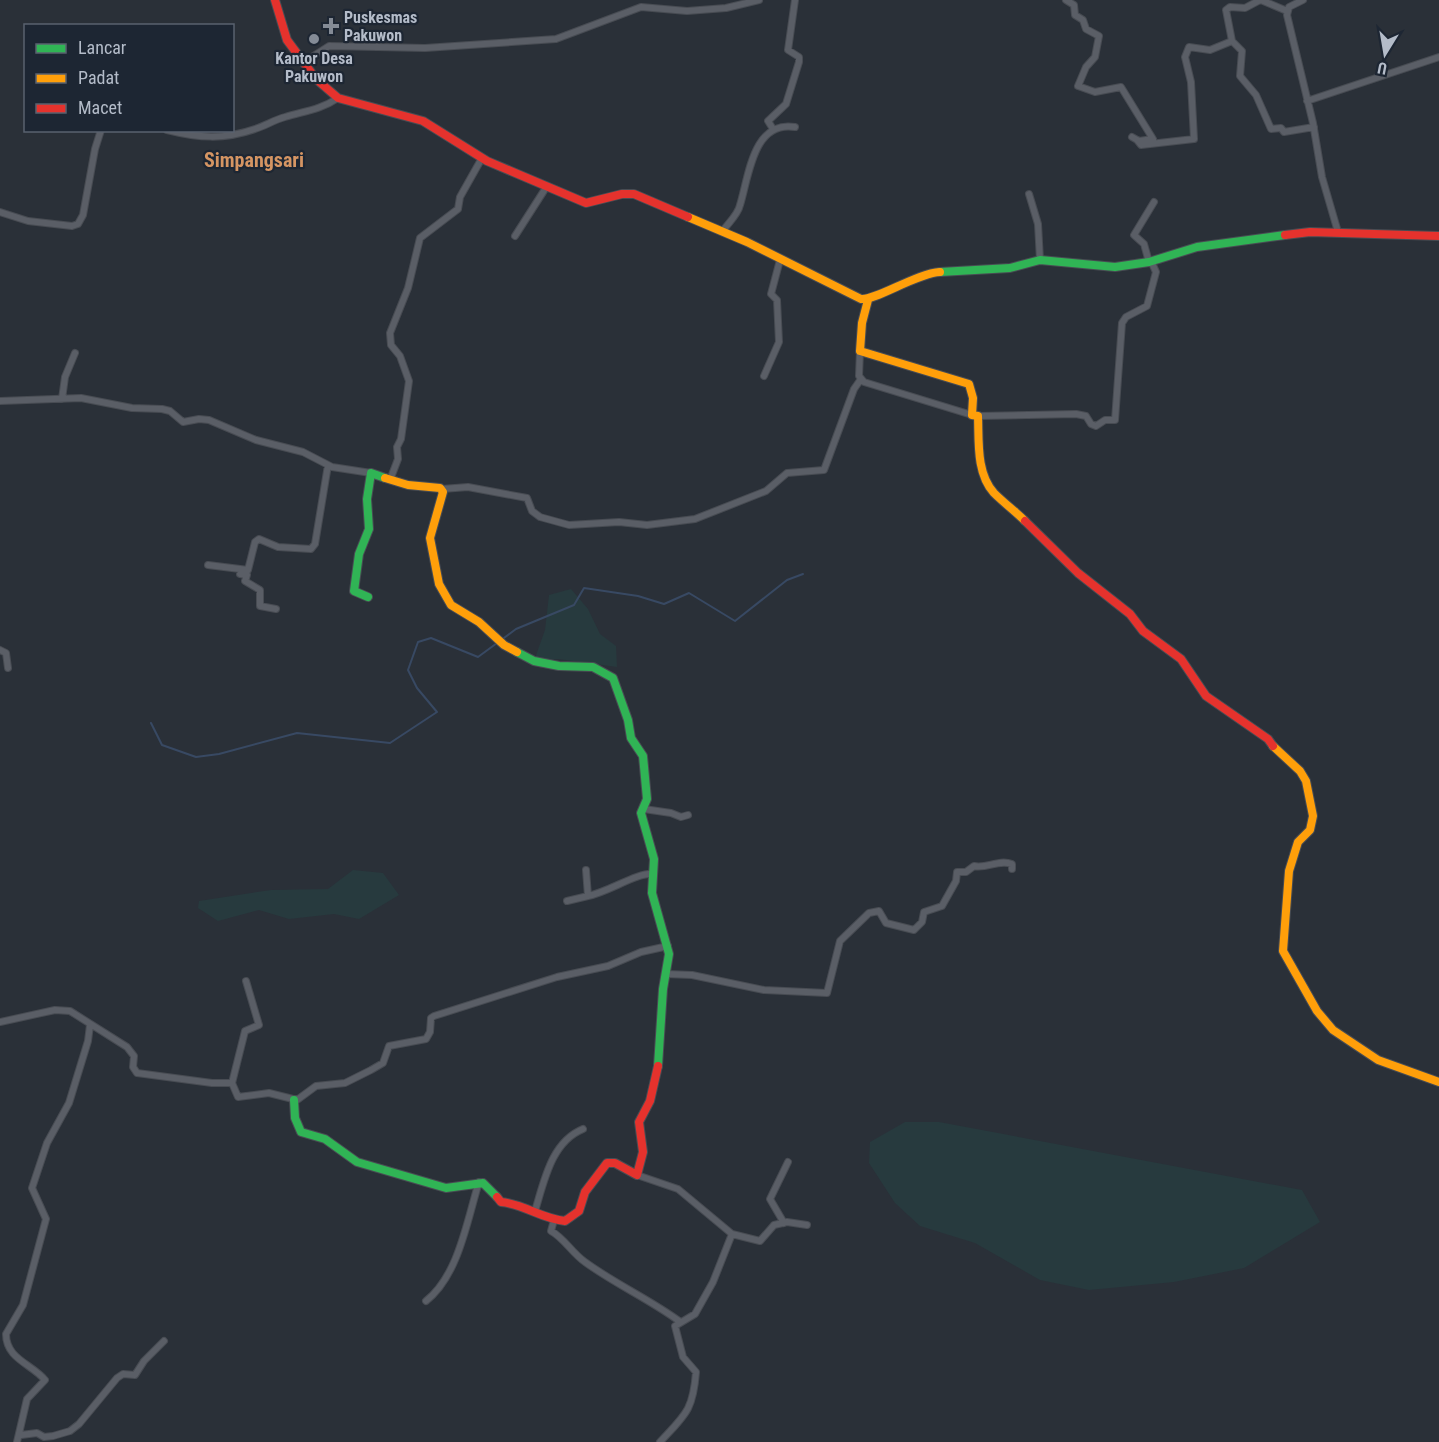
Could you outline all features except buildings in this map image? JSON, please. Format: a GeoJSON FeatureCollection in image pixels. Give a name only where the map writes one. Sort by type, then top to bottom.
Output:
{"type":"FeatureCollection","features":[{"type":"Feature","properties":{"kind":"street"},"geometry":{"type":"LineString","coordinates":[[275,0],[283,33],[316,79],[338,98],[423,121],[482,158],[594,204],[628,193],[723,232],[855,297],[868,300],[894,286],[935,272],[1010,268],[1040,260],[1114,267],[1150,262],[1197,247],[1310,232],[1439,236]]}},
{"type":"Feature","properties":{"kind":"street"},"geometry":{"type":"LineString","coordinates":[[725,0],[726,8]]}},
{"type":"Feature","properties":{"kind":"street"},"geometry":{"type":"LineString","coordinates":[[304,62],[329,46],[424,48],[556,39],[641,7],[687,10],[726,8],[759,0]]}},
{"type":"Feature","properties":{"kind":"street"},"geometry":{"type":"LineString","coordinates":[[773,129],[768,121],[786,104],[799,62],[799,57],[788,50],[795,0]]}},
{"type":"Feature","properties":{"kind":"street"},"geometry":{"type":"LineString","coordinates":[[1066,0],[1074,5],[1075,15],[1083,20],[1085,28],[1099,36],[1095,57],[1086,67],[1078,86],[1094,92],[1121,87],[1142,124],[1154,138],[1134,139],[1141,146],[1194,139],[1193,99],[1185,57],[1189,47],[1210,50],[1232,41]]}},
{"type":"Feature","properties":{"kind":"street"},"geometry":{"type":"LineString","coordinates":[[1287,11],[1260,0],[1245,8],[1230,7],[1226,10],[1232,41],[1242,51],[1240,75],[1256,95],[1271,129],[1281,129],[1284,132],[1314,127]]}},
{"type":"Feature","properties":{"kind":"street"},"geometry":{"type":"LineString","coordinates":[[1287,11],[1293,4],[1302,0]]}},
{"type":"Feature","properties":{"kind":"street"},"geometry":{"type":"LineString","coordinates":[[1287,11],[1314,127],[1322,177],[1338,232]]}},
{"type":"Feature","properties":{"kind":"street"},"geometry":{"type":"LineString","coordinates":[[1307,101],[1439,57]]}},
{"type":"Feature","properties":{"kind":"street"},"geometry":{"type":"LineString","coordinates":[[175,132],[204,139],[223,136],[255,129],[284,117],[311,112],[338,98]]}},
{"type":"Feature","properties":{"kind":"street"},"geometry":{"type":"LineString","coordinates":[[723,232],[740,206],[757,147],[773,129],[781,125],[795,126]]}},
{"type":"Feature","properties":{"kind":"street"},"geometry":{"type":"LineString","coordinates":[[0,212],[28,221],[76,226],[83,215],[100,132]]}},
{"type":"Feature","properties":{"kind":"street"},"geometry":{"type":"LineString","coordinates":[[390,480],[398,459],[397,447],[401,439],[410,381],[400,356],[390,345],[390,333],[410,282],[417,243],[420,238],[458,209],[460,197],[482,158]]}},
{"type":"Feature","properties":{"kind":"street"},"geometry":{"type":"LineString","coordinates":[[515,236],[547,186]]}},
{"type":"Feature","properties":{"kind":"street"},"geometry":{"type":"LineString","coordinates":[[1029,194],[1038,224],[1040,260]]}},
{"type":"Feature","properties":{"kind":"street"},"geometry":{"type":"LineString","coordinates":[[861,379],[944,408],[975,416],[1076,414],[1086,416],[1091,424],[1096,426],[1106,420],[1115,420],[1122,323],[1126,317],[1147,306],[1156,272],[1144,244],[1134,235],[1155,202]]}},
{"type":"Feature","properties":{"kind":"street"},"geometry":{"type":"LineString","coordinates":[[764,376],[778,342],[777,300],[771,294],[780,260]]}},
{"type":"Feature","properties":{"kind":"street"},"geometry":{"type":"LineString","coordinates":[[0,401],[81,398],[132,408],[162,409],[170,411],[186,423],[200,419],[209,420],[256,440],[303,452],[328,465],[371,473],[408,485],[442,489],[460,487],[484,489],[504,496],[527,498],[532,511],[540,517],[573,526],[619,522],[647,525],[695,519],[766,491],[787,473],[824,470],[854,389],[861,379],[862,322],[868,300]]}},
{"type":"Feature","properties":{"kind":"street"},"geometry":{"type":"LineString","coordinates":[[860,351],[966,383],[971,388],[987,482],[997,498],[1015,511],[1060,559],[1141,625],[1143,631],[1181,659],[1206,696],[1247,727],[1260,732],[1300,771],[1310,790],[1313,816],[1310,830],[1298,842],[1289,871],[1283,951],[1294,965],[1323,1019],[1336,1031],[1376,1059],[1427,1075],[1439,1082]]}},
{"type":"Feature","properties":{"kind":"street"},"geometry":{"type":"LineString","coordinates":[[62,399],[65,377],[75,353]]}},
{"type":"Feature","properties":{"kind":"street"},"geometry":{"type":"LineString","coordinates":[[276,609],[260,606],[260,590],[245,581],[246,575],[207,569],[208,565],[248,570],[255,542],[259,539],[278,547],[311,549],[315,544],[328,465]]}},
{"type":"Feature","properties":{"kind":"street"},"geometry":{"type":"LineString","coordinates":[[368,597],[354,591],[359,554],[369,529],[366,518],[371,473]]}},
{"type":"Feature","properties":{"kind":"street"},"geometry":{"type":"LineString","coordinates":[[442,489],[430,538],[440,584],[448,600],[479,622],[504,645],[534,660],[559,666],[593,667],[613,678],[628,720],[631,738],[643,756],[647,799],[641,813],[654,859],[652,893],[668,946],[658,1067],[650,1101],[642,1113],[639,1126],[643,1152],[638,1175]]}},
{"type":"Feature","properties":{"kind":"street"},"geometry":{"type":"LineString","coordinates":[[0,650],[6,653],[8,668]]}},
{"type":"Feature","properties":{"kind":"street"},"geometry":{"type":"LineString","coordinates":[[644,809],[681,817],[688,815]]}},
{"type":"Feature","properties":{"kind":"street"},"geometry":{"type":"LineString","coordinates":[[666,974],[692,975],[764,990],[827,993],[840,940],[869,913],[879,911],[886,923],[914,930],[922,922],[924,912],[942,906],[956,881],[957,872],[966,872],[974,866],[984,868],[1006,862],[1012,864],[1012,869]]}},
{"type":"Feature","properties":{"kind":"street"},"geometry":{"type":"LineString","coordinates":[[586,870],[588,896]]}},
{"type":"Feature","properties":{"kind":"street"},"geometry":{"type":"LineString","coordinates":[[567,901],[612,890],[638,876],[654,874]]}},
{"type":"Feature","properties":{"kind":"street"},"geometry":{"type":"LineString","coordinates":[[246,981],[259,1025],[246,1031],[232,1083],[238,1097],[269,1093],[294,1100],[316,1086],[345,1083],[371,1070],[383,1063],[389,1046],[426,1039],[430,1032],[431,1018],[434,1016],[557,977],[608,966],[641,952],[668,946]]}},
{"type":"Feature","properties":{"kind":"street"},"geometry":{"type":"LineString","coordinates":[[0,1022],[55,1010],[70,1011],[127,1047],[134,1056],[134,1067],[137,1073],[212,1083],[232,1083]]}},
{"type":"Feature","properties":{"kind":"street"},"geometry":{"type":"LineString","coordinates":[[90,1025],[88,1041],[69,1103],[47,1143],[32,1188],[46,1220],[23,1305],[6,1334],[8,1347],[14,1355],[45,1380],[27,1399],[19,1439],[37,1433],[46,1437],[53,1436],[76,1427],[117,1378],[123,1374],[136,1374],[144,1360],[164,1341]]}},
{"type":"Feature","properties":{"kind":"street"},"geometry":{"type":"LineString","coordinates":[[294,1100],[295,1118],[301,1132],[325,1139],[350,1160],[446,1188],[479,1182],[488,1186],[501,1202],[514,1203],[554,1220],[565,1221],[579,1211],[585,1192],[607,1163],[615,1163],[638,1175],[678,1189],[732,1234],[760,1241],[766,1238],[770,1228],[784,1223],[807,1225]]}},
{"type":"Feature","properties":{"kind":"street"},"geometry":{"type":"LineString","coordinates":[[535,1211],[547,1167],[572,1134],[583,1129]]}},
{"type":"Feature","properties":{"kind":"street"},"geometry":{"type":"LineString","coordinates":[[784,1223],[770,1199],[788,1162]]}},
{"type":"Feature","properties":{"kind":"street"},"geometry":{"type":"LineString","coordinates":[[426,1301],[443,1281],[454,1260],[479,1182]]}},
{"type":"Feature","properties":{"kind":"street"},"geometry":{"type":"LineString","coordinates":[[554,1220],[551,1231],[559,1235],[576,1256],[679,1321]]}},
{"type":"Feature","properties":{"kind":"street"},"geometry":{"type":"LineString","coordinates":[[660,1442],[689,1410],[695,1388],[696,1372],[683,1357],[675,1326],[679,1321],[695,1314],[713,1282],[732,1234]]}},
{"type":"Feature","properties":{"kind":"green space"},"geometry":{"type":"Polygon","coordinates":[[[571,589],[588,609],[600,634],[616,646],[617,667],[558,659],[534,661],[545,630],[549,595],[571,589]]]}},
{"type":"Feature","properties":{"kind":"green space"},"geometry":{"type":"Polygon","coordinates":[[[353,870],[383,873],[399,895],[359,919],[334,914],[289,919],[259,910],[218,921],[198,908],[199,901],[271,890],[328,889],[353,870]]]}},
{"type":"Feature","properties":{"kind":"green space"},"geometry":{"type":"Polygon","coordinates":[[[905,1122],[939,1122],[1302,1190],[1320,1222],[1244,1268],[1174,1282],[1089,1290],[1040,1280],[975,1243],[920,1226],[895,1203],[869,1163],[870,1142],[905,1122]]]}},
{"type":"Feature","properties":{"kind":"waterway"},"geometry":{"type":"LineString","coordinates":[[151,723],[162,745],[196,757],[219,754],[297,733],[390,743],[437,712],[417,688],[408,670],[418,642],[431,638],[478,657],[516,629],[574,605],[584,588],[638,596],[664,604],[689,593],[735,621],[787,580],[803,574]]}},
{"type":"Feature","properties":{"kind":"traffic: fast"},"geometry":{"type":"LineString","coordinates":[[940,272],[1010,268],[1040,260],[1115,267],[1149,262],[1197,247],[1285,235]]}},
{"type":"Feature","properties":{"kind":"traffic: fast"},"geometry":{"type":"LineString","coordinates":[[368,597],[354,591],[359,554],[369,529],[367,499],[371,473],[385,478]]}},
{"type":"Feature","properties":{"kind":"traffic: fast"},"geometry":{"type":"LineString","coordinates":[[517,652],[534,661],[559,666],[593,667],[613,678],[628,720],[631,738],[643,756],[647,799],[641,813],[654,859],[652,893],[669,954],[663,989],[658,1066]]}},
{"type":"Feature","properties":{"kind":"traffic: fast"},"geometry":{"type":"LineString","coordinates":[[294,1100],[295,1118],[301,1132],[325,1139],[357,1162],[446,1188],[483,1183],[497,1197]]}},
{"type":"Feature","properties":{"kind":"traffic: slow"},"geometry":{"type":"LineString","coordinates":[[688,217],[747,242],[861,299],[876,296],[920,277],[940,272]]}},
{"type":"Feature","properties":{"kind":"traffic: slow"},"geometry":{"type":"LineString","coordinates":[[868,300],[862,323],[860,351],[969,384],[973,398],[972,415],[978,416],[979,446],[984,476],[994,493],[1025,521]]}},
{"type":"Feature","properties":{"kind":"traffic: slow"},"geometry":{"type":"LineString","coordinates":[[385,478],[408,485],[440,488],[443,492],[430,538],[439,584],[451,605],[479,622],[504,645],[517,652]]}},
{"type":"Feature","properties":{"kind":"traffic: slow"},"geometry":{"type":"LineString","coordinates":[[1273,746],[1300,771],[1306,781],[1313,816],[1310,830],[1298,842],[1289,871],[1283,951],[1317,1011],[1333,1030],[1378,1060],[1439,1082]]}},
{"type":"Feature","properties":{"kind":"traffic: jam"},"geometry":{"type":"LineString","coordinates":[[275,0],[287,40],[316,79],[338,98],[423,121],[487,161],[586,203],[622,194],[634,194],[688,217]]}},
{"type":"Feature","properties":{"kind":"traffic: jam"},"geometry":{"type":"LineString","coordinates":[[1285,235],[1310,232],[1439,236]]}},
{"type":"Feature","properties":{"kind":"traffic: jam"},"geometry":{"type":"LineString","coordinates":[[1025,521],[1078,573],[1130,614],[1143,631],[1181,659],[1206,696],[1268,739],[1273,746]]}},
{"type":"Feature","properties":{"kind":"traffic: jam"},"geometry":{"type":"LineString","coordinates":[[497,1197],[501,1202],[565,1221],[579,1211],[585,1192],[607,1163],[615,1163],[637,1175],[643,1152],[639,1122],[650,1101],[658,1066]]}},
{"type":"Feature","properties":{"kind":"place","name":"Puskesmas Pakuwon"},"geometry":{"type":"Point","coordinates":[331,26]}},
{"type":"Feature","properties":{"kind":"place","name":"Kantor Desa Pakuwon"},"geometry":{"type":"Point","coordinates":[314,39]}},
{"type":"Feature","properties":{"kind":"district","name":"Simpangsari"},"geometry":{"type":"Point","coordinates":[254,160]}}]}
